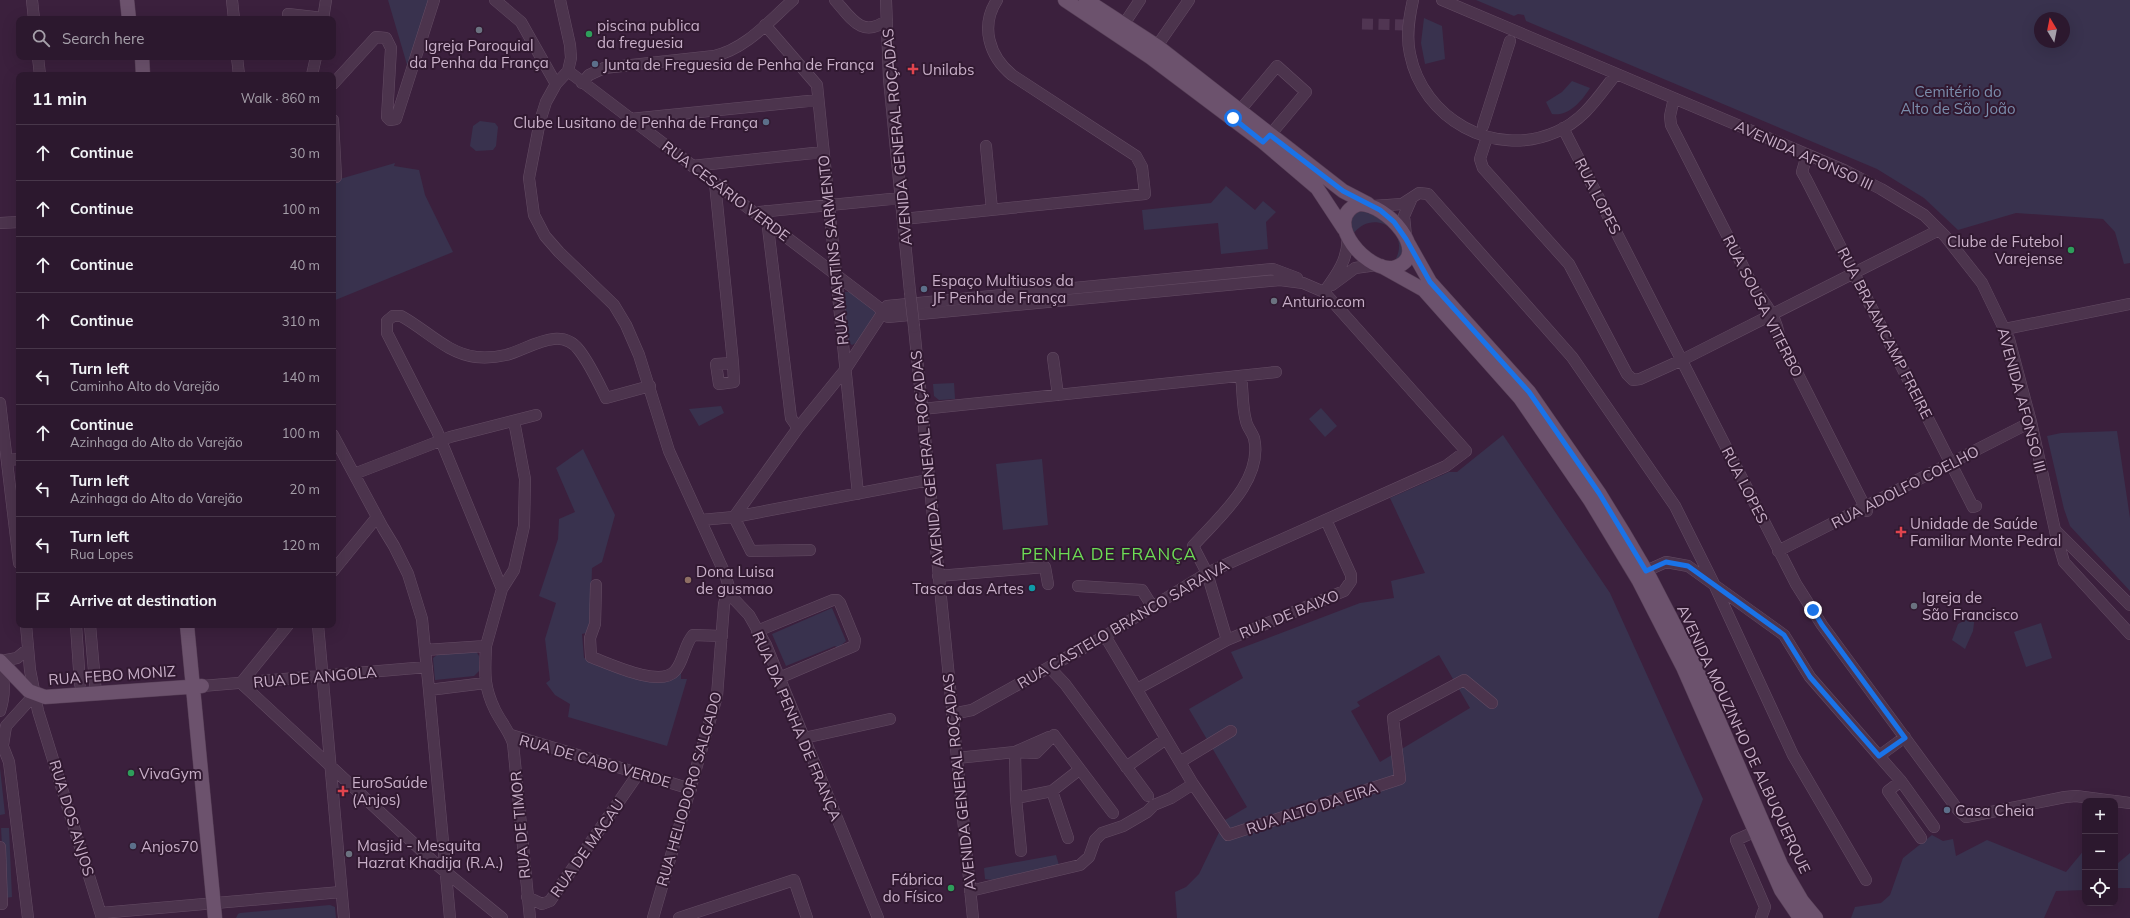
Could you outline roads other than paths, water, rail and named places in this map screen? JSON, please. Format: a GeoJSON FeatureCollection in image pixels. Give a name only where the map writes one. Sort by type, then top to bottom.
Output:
{"type":"FeatureCollection","features":[{"type":"Feature","properties":{"kind":"main road"},"geometry":{"type":"LineString","coordinates":[[127,0],[128,16]]}},
{"type":"Feature","properties":{"kind":"main road"},"geometry":{"type":"LineString","coordinates":[[136,0],[138,16]]}},
{"type":"Feature","properties":{"kind":"main road"},"geometry":{"type":"LineString","coordinates":[[1065,0],[1120,29]]}},
{"type":"Feature","properties":{"kind":"main road"},"geometry":{"type":"LineString","coordinates":[[1086,0],[1120,29],[1237,114],[1267,138],[1343,191],[1390,217],[1407,241],[1409,251],[1407,258],[1400,265],[1393,268],[1379,265],[1362,254],[1317,188],[1267,138]]}},
{"type":"Feature","properties":{"kind":"main road"},"geometry":{"type":"LineString","coordinates":[[132,60],[134,72]]}},
{"type":"Feature","properties":{"kind":"main road"},"geometry":{"type":"LineString","coordinates":[[142,60],[143,72]]}},
{"type":"Feature","properties":{"kind":"main road"},"geometry":{"type":"LineString","coordinates":[[1346,232],[1344,220],[1349,210],[1359,204],[1370,205]]}},
{"type":"Feature","properties":{"kind":"main road","name":"AVENIDA MOUZINHO DE ALBUQUERQUE"},"geometry":{"type":"LineString","coordinates":[[1407,241],[1430,282],[1529,392],[1599,493],[1646,571],[1693,661],[1781,865],[1802,902],[1816,918]]}},
{"type":"Feature","properties":{"kind":"main road","name":"AVENIDA MOUZINHO DE ALBUQUERQUE"},"geometry":{"type":"LineString","coordinates":[[1379,265],[1424,290],[1520,398],[1590,500],[1659,617],[1683,667],[1780,890],[1800,918]]}},
{"type":"Feature","properties":{"kind":"main road"},"geometry":{"type":"LineString","coordinates":[[187,628],[197,686],[219,903],[225,918]]}},
{"type":"Feature","properties":{"kind":"main road"},"geometry":{"type":"LineString","coordinates":[[196,628],[197,686]]}},
{"type":"Feature","properties":{"kind":"main road"},"geometry":{"type":"LineString","coordinates":[[0,662],[35,694]]}},
{"type":"Feature","properties":{"kind":"main road","name":"RUA FEBO MONIZ"},"geometry":{"type":"LineString","coordinates":[[35,694],[51,697],[197,686]]}},
{"type":"Feature","properties":{"kind":"main road"},"geometry":{"type":"LineString","coordinates":[[215,918],[219,903]]}},
{"type":"Feature","properties":{"kind":"street"},"geometry":{"type":"LineString","coordinates":[[32,0],[34,16]]}},
{"type":"Feature","properties":{"kind":"street"},"geometry":{"type":"LineString","coordinates":[[232,0],[234,16]]}},
{"type":"Feature","properties":{"kind":"street"},"geometry":{"type":"LineString","coordinates":[[323,16],[326,0]]}},
{"type":"Feature","properties":{"kind":"street"},"geometry":{"type":"LineString","coordinates":[[336,81],[376,37],[386,38],[391,48],[387,117],[392,121],[396,119],[434,0]]}},
{"type":"Feature","properties":{"kind":"street"},"geometry":{"type":"LineString","coordinates":[[495,0],[522,22],[535,43],[556,84]]}},
{"type":"Feature","properties":{"kind":"street"},"geometry":{"type":"LineString","coordinates":[[560,0],[570,45],[571,58],[568,71]]}},
{"type":"Feature","properties":{"kind":"street"},"geometry":{"type":"LineString","coordinates":[[582,82],[589,75],[608,67],[721,54],[741,45],[793,0]]}},
{"type":"Feature","properties":{"kind":"street"},"geometry":{"type":"LineString","coordinates":[[835,0],[853,20],[865,28],[875,28],[887,20]]}},
{"type":"Feature","properties":{"kind":"street","name":"AVENIDA GENERAL ROÇADAS"},"geometry":{"type":"LineString","coordinates":[[886,0],[889,79],[972,918]]}},
{"type":"Feature","properties":{"kind":"street"},"geometry":{"type":"LineString","coordinates":[[903,219],[1145,194],[1142,167],[1136,156],[1012,75],[1001,65],[990,46],[988,32],[989,18],[997,0]]}},
{"type":"Feature","properties":{"kind":"street"},"geometry":{"type":"LineString","coordinates":[[1120,29],[1140,0]]}},
{"type":"Feature","properties":{"kind":"street"},"geometry":{"type":"LineString","coordinates":[[1153,52],[1189,0]]}},
{"type":"Feature","properties":{"kind":"street"},"geometry":{"type":"LineString","coordinates":[[1413,0],[1408,25],[1408,44],[1411,62],[1422,87],[1437,108],[1451,120],[1469,131],[1487,137],[1508,140],[1529,139],[1548,135],[1576,121],[1594,105],[1616,74]]}},
{"type":"Feature","properties":{"kind":"street","name":"AVENIDA AFONSO III"},"geometry":{"type":"LineString","coordinates":[[1442,0],[1674,98],[1881,188],[1924,215],[1939,230],[1982,283],[2005,329],[2031,422],[2055,530],[2064,562],[2130,634]]}},
{"type":"Feature","properties":{"kind":"street"},"geometry":{"type":"LineString","coordinates":[[288,14],[306,16]]}},
{"type":"Feature","properties":{"kind":"street","name":"RUA MARTINS SARMENTO"},"geometry":{"type":"LineString","coordinates":[[765,25],[816,83],[858,494]]}},
{"type":"Feature","properties":{"kind":"street"},"geometry":{"type":"LineString","coordinates":[[1483,126],[1510,41]]}},
{"type":"Feature","properties":{"kind":"street"},"geometry":{"type":"LineString","coordinates":[[38,60],[40,72]]}},
{"type":"Feature","properties":{"kind":"street"},"geometry":{"type":"LineString","coordinates":[[238,60],[239,72]]}},
{"type":"Feature","properties":{"kind":"street"},"geometry":{"type":"LineString","coordinates":[[313,72],[315,60]]}},
{"type":"Feature","properties":{"kind":"street"},"geometry":{"type":"LineString","coordinates":[[1237,114],[1277,66],[1306,92],[1267,138]]}},
{"type":"Feature","properties":{"kind":"street","name":"RUA CESÁRIO VERDE"},"geometry":{"type":"LineString","coordinates":[[568,71],[877,306],[882,312]]}},
{"type":"Feature","properties":{"kind":"street","name":"RUA DA PENHA DE FRANÇA"},"geometry":{"type":"LineString","coordinates":[[568,71],[556,84],[546,102],[535,144],[529,178],[534,215],[545,236],[559,252],[614,305],[620,314],[639,354],[669,451],[725,574],[732,597],[749,615],[766,645],[878,918]]}},
{"type":"Feature","properties":{"kind":"street","name":"RUA SOUSA VITERBO"},"geometry":{"type":"LineString","coordinates":[[1674,98],[1670,116],[1671,125],[1755,290],[1763,299],[1778,330],[1779,337],[1866,509]]}},
{"type":"Feature","properties":{"kind":"street"},"geometry":{"type":"LineString","coordinates":[[630,119],[818,100]]}},
{"type":"Feature","properties":{"kind":"street","name":"RUA LOPES"},"geometry":{"type":"LineString","coordinates":[[1563,128],[1778,551],[1822,625],[1958,810],[1966,817],[2065,797],[2076,796],[2091,798]]}},
{"type":"Feature","properties":{"kind":"street"},"geometry":{"type":"LineString","coordinates":[[1487,137],[1480,158],[1483,168],[1569,264],[1627,374],[1633,380],[1640,380],[1682,360],[1939,230]]}},
{"type":"Feature","properties":{"kind":"street"},"geometry":{"type":"LineString","coordinates":[[986,146],[992,210]]}},
{"type":"Feature","properties":{"kind":"street"},"geometry":{"type":"LineString","coordinates":[[692,166],[823,152]]}},
{"type":"Feature","properties":{"kind":"street","name":"RUA BRAAMCAMP FREIRE"},"geometry":{"type":"LineString","coordinates":[[1807,155],[1802,172],[1952,463],[1973,507],[1976,506]]}},
{"type":"Feature","properties":{"kind":"street"},"geometry":{"type":"LineString","coordinates":[[715,183],[733,363]]}},
{"type":"Feature","properties":{"kind":"street"},"geometry":{"type":"LineString","coordinates":[[1370,205],[1402,204],[1421,192],[1430,195],[1572,357],[1675,506],[1713,582],[1793,755],[1866,880]]}},
{"type":"Feature","properties":{"kind":"street"},"geometry":{"type":"LineString","coordinates":[[754,213],[901,198]]}},
{"type":"Feature","properties":{"kind":"street"},"geometry":{"type":"LineString","coordinates":[[1407,241],[1404,216],[1410,200]]}},
{"type":"Feature","properties":{"kind":"street"},"geometry":{"type":"LineString","coordinates":[[766,211],[769,224],[791,418],[798,428]]}},
{"type":"Feature","properties":{"kind":"street"},"geometry":{"type":"LineString","coordinates":[[0,223],[16,222]]}},
{"type":"Feature","properties":{"kind":"street"},"geometry":{"type":"LineString","coordinates":[[1324,292],[1337,275],[1345,257],[1348,243],[1346,232]]}},
{"type":"Feature","properties":{"kind":"street"},"geometry":{"type":"LineString","coordinates":[[1324,292],[1355,268],[1379,265]]}},
{"type":"Feature","properties":{"kind":"street"},"geometry":{"type":"LineString","coordinates":[[734,517],[798,428],[845,370],[878,323],[882,312],[887,306],[1273,269],[1284,272],[1324,292]]}},
{"type":"Feature","properties":{"kind":"street"},"geometry":{"type":"LineString","coordinates":[[1203,275],[1204,287]]}},
{"type":"Feature","properties":{"kind":"street"},"geometry":{"type":"LineString","coordinates":[[882,312],[888,318],[1280,280],[1307,284]]}},
{"type":"Feature","properties":{"kind":"street"},"geometry":{"type":"LineString","coordinates":[[1050,290],[1051,302]]}},
{"type":"Feature","properties":{"kind":"street","name":"RUA CASTELO BRANCO SARAIVA"},"geometry":{"type":"LineString","coordinates":[[952,714],[972,710],[1105,636],[1206,573],[1446,466],[1466,451],[1324,292]]}},
{"type":"Feature","properties":{"kind":"street"},"geometry":{"type":"LineString","coordinates":[[2005,329],[2130,304]]}},
{"type":"Feature","properties":{"kind":"street"},"geometry":{"type":"LineString","coordinates":[[502,589],[441,440],[387,333],[386,325],[390,318],[402,316],[448,347],[466,355],[487,357],[507,354],[550,339],[566,340],[579,350],[606,398],[650,386]]}},
{"type":"Feature","properties":{"kind":"street"},"geometry":{"type":"LineString","coordinates":[[1053,358],[1058,395]]}},
{"type":"Feature","properties":{"kind":"street"},"geometry":{"type":"LineString","coordinates":[[922,409],[1276,372]]}},
{"type":"Feature","properties":{"kind":"street"},"geometry":{"type":"LineString","coordinates":[[1138,689],[1227,640],[1206,573],[1193,546],[1243,489],[1252,474],[1255,459],[1254,438],[1246,422],[1241,376]]}},
{"type":"Feature","properties":{"kind":"street"},"geometry":{"type":"LineString","coordinates":[[0,403],[16,537]]}},
{"type":"Feature","properties":{"kind":"street"},"geometry":{"type":"LineString","coordinates":[[354,474],[441,440],[536,415]]}},
{"type":"Feature","properties":{"kind":"street"},"geometry":{"type":"LineString","coordinates":[[429,690],[485,683],[486,646],[502,589],[512,576],[518,556],[526,510],[523,464],[514,421]]}},
{"type":"Feature","properties":{"kind":"street","name":"RUA ADOLFO COELHO"},"geometry":{"type":"LineString","coordinates":[[1778,551],[1866,509],[2031,422]]}},
{"type":"Feature","properties":{"kind":"street"},"geometry":{"type":"LineString","coordinates":[[336,441],[394,546],[413,588],[422,620],[450,918]]}},
{"type":"Feature","properties":{"kind":"street"},"geometry":{"type":"LineString","coordinates":[[7,460],[16,459]]}},
{"type":"Feature","properties":{"kind":"street"},"geometry":{"type":"LineString","coordinates":[[701,520],[734,517],[929,480]]}},
{"type":"Feature","properties":{"kind":"street"},"geometry":{"type":"LineString","coordinates":[[336,567],[377,517]]}},
{"type":"Feature","properties":{"kind":"street"},"geometry":{"type":"LineString","coordinates":[[734,517],[751,551],[810,550]]}},
{"type":"Feature","properties":{"kind":"street","name":"RUA DE BAIXO"},"geometry":{"type":"LineString","coordinates":[[1227,640],[1335,596],[1349,587],[1352,581],[1351,575],[1326,520]]}},
{"type":"Feature","properties":{"kind":"street"},"geometry":{"type":"LineString","coordinates":[[2055,530],[2130,605]]}},
{"type":"Feature","properties":{"kind":"street"},"geometry":{"type":"LineString","coordinates":[[1646,571],[1666,562],[1688,566],[1713,582],[1784,635],[1810,677],[1901,781],[1934,827]]}},
{"type":"Feature","properties":{"kind":"street"},"geometry":{"type":"LineString","coordinates":[[938,576],[1045,568],[1048,584]]}},
{"type":"Feature","properties":{"kind":"street"},"geometry":{"type":"LineString","coordinates":[[596,585],[596,624],[590,638],[591,657],[653,678],[664,678],[676,670],[693,635],[722,636]]}},
{"type":"Feature","properties":{"kind":"street"},"geometry":{"type":"LineString","coordinates":[[1078,586],[1142,590],[1152,606]]}},
{"type":"Feature","properties":{"kind":"street","name":"RUA HELIODORO SALGADO"},"geometry":{"type":"LineString","coordinates":[[653,918],[717,696],[724,604],[730,589]]}},
{"type":"Feature","properties":{"kind":"street"},"geometry":{"type":"LineString","coordinates":[[758,631],[833,600],[837,600],[840,603],[855,640],[854,646],[779,678]]}},
{"type":"Feature","properties":{"kind":"street","name":"RUA DOS ANJOS"},"geometry":{"type":"LineString","coordinates":[[26,628],[35,694],[41,718],[102,916]]}},
{"type":"Feature","properties":{"kind":"street"},"geometry":{"type":"LineString","coordinates":[[76,628],[80,684]]}},
{"type":"Feature","properties":{"kind":"street"},"geometry":{"type":"LineString","coordinates":[[90,628],[96,694]]}},
{"type":"Feature","properties":{"kind":"street"},"geometry":{"type":"LineString","coordinates":[[286,628],[241,683],[446,872],[502,918]]}},
{"type":"Feature","properties":{"kind":"street"},"geometry":{"type":"LineString","coordinates":[[318,628],[344,918]]}},
{"type":"Feature","properties":{"kind":"street"},"geometry":{"type":"LineString","coordinates":[[970,891],[1080,865],[1089,857],[1095,840],[1102,833],[1123,826],[1147,812],[1154,805],[1171,798],[1193,784],[1138,689],[1105,636]]}},
{"type":"Feature","properties":{"kind":"street"},"geometry":{"type":"LineString","coordinates":[[425,650],[486,646]]}},
{"type":"Feature","properties":{"kind":"street"},"geometry":{"type":"LineString","coordinates":[[0,711],[4,700],[5,682],[0,662],[17,658],[28,649]]}},
{"type":"Feature","properties":{"kind":"street","name":"RUA DE ANGOLA"},"geometry":{"type":"LineString","coordinates":[[197,686],[427,667]]}},
{"type":"Feature","properties":{"kind":"street"},"geometry":{"type":"LineString","coordinates":[[1049,667],[1065,684],[1148,796]]}},
{"type":"Feature","properties":{"kind":"street","name":"RUA ALTO DA EIRA"},"geometry":{"type":"LineString","coordinates":[[1193,784],[1224,831],[1228,835],[1233,834],[1400,779],[1393,718],[1464,680],[1492,703]]}},
{"type":"Feature","properties":{"kind":"street","name":"RUA DE CABO VERDE"},"geometry":{"type":"LineString","coordinates":[[485,683],[495,710],[510,735],[691,789]]}},
{"type":"Feature","properties":{"kind":"street"},"geometry":{"type":"LineString","coordinates":[[28,918],[9,762],[2,742],[6,726],[35,694]]}},
{"type":"Feature","properties":{"kind":"street"},"geometry":{"type":"LineString","coordinates":[[804,738],[890,719]]}},
{"type":"Feature","properties":{"kind":"street"},"geometry":{"type":"LineString","coordinates":[[1180,762],[1231,731]]}},
{"type":"Feature","properties":{"kind":"street","name":"RUA DE TIMOR"},"geometry":{"type":"LineString","coordinates":[[510,735],[529,917]]}},
{"type":"Feature","properties":{"kind":"street"},"geometry":{"type":"LineString","coordinates":[[956,758],[1015,752],[1054,735],[1113,813]]}},
{"type":"Feature","properties":{"kind":"street"},"geometry":{"type":"LineString","coordinates":[[1879,756],[1905,738]]}},
{"type":"Feature","properties":{"kind":"street"},"geometry":{"type":"LineString","coordinates":[[1126,766],[1166,739]]}},
{"type":"Feature","properties":{"kind":"street"},"geometry":{"type":"LineString","coordinates":[[1015,752],[1016,798],[1021,851]]}},
{"type":"Feature","properties":{"kind":"street"},"geometry":{"type":"LineString","coordinates":[[1016,798],[1052,791],[1079,770]]}},
{"type":"Feature","properties":{"kind":"street","name":"RUA DE MACAU"},"geometry":{"type":"LineString","coordinates":[[527,897],[542,904],[550,901],[638,774]]}},
{"type":"Feature","properties":{"kind":"street"},"geometry":{"type":"LineString","coordinates":[[1901,781],[1888,791],[1921,838]]}},
{"type":"Feature","properties":{"kind":"street"},"geometry":{"type":"LineString","coordinates":[[1052,791],[1068,838]]}},
{"type":"Feature","properties":{"kind":"street"},"geometry":{"type":"LineString","coordinates":[[2118,802],[2130,803]]}},
{"type":"Feature","properties":{"kind":"street"},"geometry":{"type":"LineString","coordinates":[[1754,832],[1736,840],[1765,907],[1761,918]]}},
{"type":"Feature","properties":{"kind":"street"},"geometry":{"type":"LineString","coordinates":[[0,847],[2,904]]}},
{"type":"Feature","properties":{"kind":"street"},"geometry":{"type":"LineString","coordinates":[[679,918],[794,880],[807,918]]}},
{"type":"Feature","properties":{"kind":"street"},"geometry":{"type":"LineString","coordinates":[[102,916],[219,903],[341,892]]}},
{"type":"Feature","properties":{"kind":"tunnel"},"geometry":{"type":"LineString","coordinates":[[1362,24],[1408,25]]}},
{"type":"Feature","properties":{"kind":"place","name":"Igreja Paroquial da Penha da França"},"geometry":{"type":"Point","coordinates":[479,30]}},
{"type":"Feature","properties":{"kind":"place","name":"piscina publica da freguesia"},"geometry":{"type":"Point","coordinates":[589,34]}},
{"type":"Feature","properties":{"kind":"place","name":"Junta de Freguesia de Penha de França"},"geometry":{"type":"Point","coordinates":[595,64]}},
{"type":"Feature","properties":{"kind":"place","name":"Unilabs"},"geometry":{"type":"Point","coordinates":[913,69]}},
{"type":"Feature","properties":{"kind":"place","name":"Clube Lusitano de Penha de França"},"geometry":{"type":"Point","coordinates":[766,122]}},
{"type":"Feature","properties":{"kind":"place","name":"Clube de Futebol Varejense"},"geometry":{"type":"Point","coordinates":[2071,250]}},
{"type":"Feature","properties":{"kind":"place","name":"Espaço Multiusos da JF Penha de França"},"geometry":{"type":"Point","coordinates":[924,289]}},
{"type":"Feature","properties":{"kind":"place","name":"Anturio.com"},"geometry":{"type":"Point","coordinates":[1274,301]}},
{"type":"Feature","properties":{"kind":"place","name":"Unidade de Saúde Familiar Monte Pedral"},"geometry":{"type":"Point","coordinates":[1901,532]}},
{"type":"Feature","properties":{"kind":"place","name":"Dona Luisa de gusmao"},"geometry":{"type":"Point","coordinates":[688,580]}},
{"type":"Feature","properties":{"kind":"place","name":"Tasca das Artes"},"geometry":{"type":"Point","coordinates":[1032,588]}},
{"type":"Feature","properties":{"kind":"place","name":"Igreja de São Francisco"},"geometry":{"type":"Point","coordinates":[1914,606]}},
{"type":"Feature","properties":{"kind":"place","name":"VivaGym"},"geometry":{"type":"Point","coordinates":[131,773]}},
{"type":"Feature","properties":{"kind":"place","name":"EuroSaúde (Anjos)"},"geometry":{"type":"Point","coordinates":[343,791]}},
{"type":"Feature","properties":{"kind":"place","name":"Casa Cheia"},"geometry":{"type":"Point","coordinates":[1947,810]}},
{"type":"Feature","properties":{"kind":"place","name":"Anjos70"},"geometry":{"type":"Point","coordinates":[133,846]}},
{"type":"Feature","properties":{"kind":"place","name":"Masjid - Mesquita Hazrat Khadija (R.A.)"},"geometry":{"type":"Point","coordinates":[349,854]}},
{"type":"Feature","properties":{"kind":"place","name":"Fábrica do Físico"},"geometry":{"type":"Point","coordinates":[951,888]}},
{"type":"Feature","properties":{"kind":"district","name":"PENHA DE FRANÇA"},"geometry":{"type":"Point","coordinates":[1109,553]}},
{"type":"Feature","properties":{"kind":"park label","name":"Cemitério do Alto de São João"},"geometry":{"type":"Point","coordinates":[1958,100]}}]}
